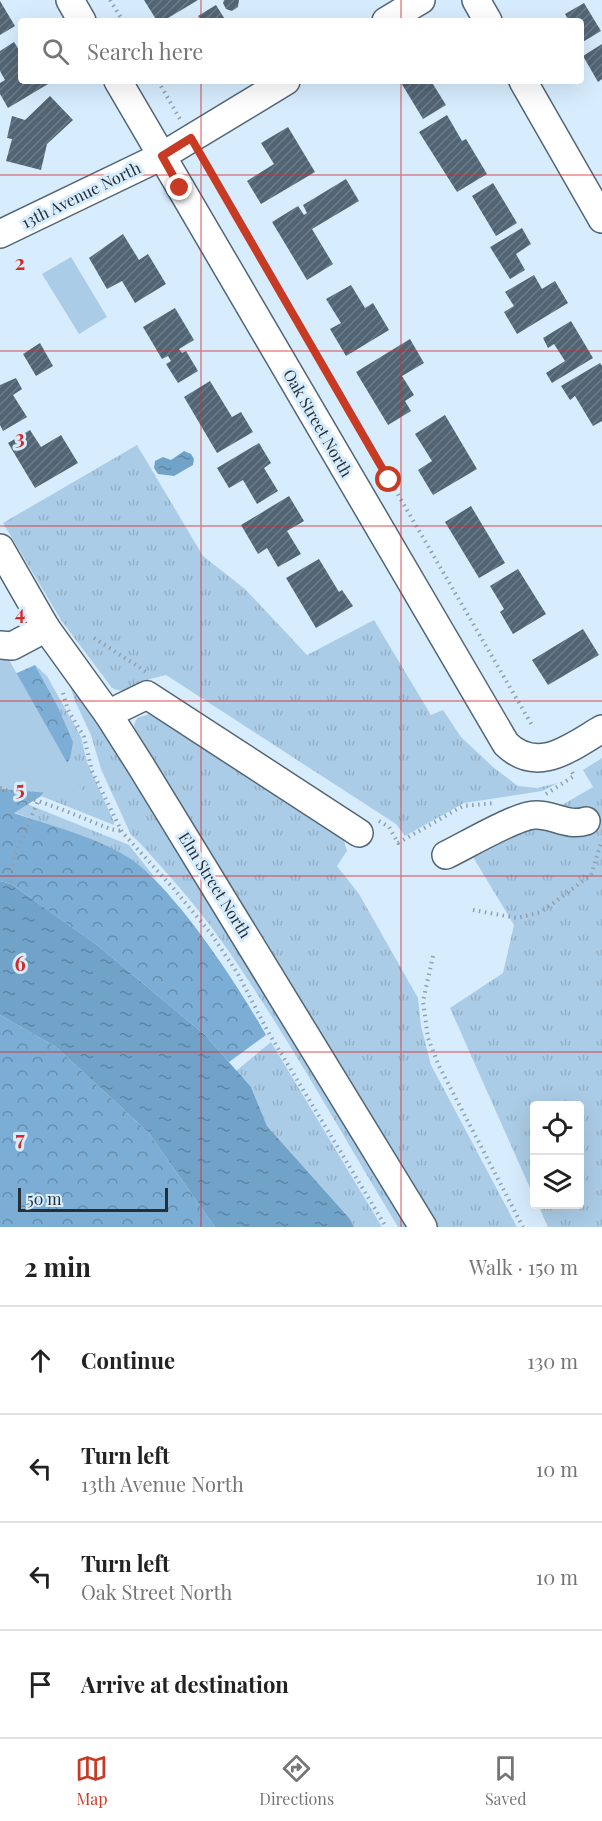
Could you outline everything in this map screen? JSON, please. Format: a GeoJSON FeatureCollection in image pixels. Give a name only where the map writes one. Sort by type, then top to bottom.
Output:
{"type":"FeatureCollection","features":[{"type":"Feature","properties":{"kind":"street"},"geometry":{"type":"LineString","coordinates":[[70,0],[80,18]]}},
{"type":"Feature","properties":{"kind":"street"},"geometry":{"type":"LineString","coordinates":[[391,18],[421,0]]}},
{"type":"Feature","properties":{"kind":"street"},"geometry":{"type":"LineString","coordinates":[[476,0],[486,18]]}},
{"type":"Feature","properties":{"kind":"street","name":"Oak Street North"},"geometry":{"type":"LineString","coordinates":[[120,84],[506,744],[516,753],[527,758],[544,759],[561,753],[602,729]]}},
{"type":"Feature","properties":{"kind":"street","name":"13th Avenue North"},"geometry":{"type":"LineString","coordinates":[[0,234],[162,156],[281,84]]}},
{"type":"Feature","properties":{"kind":"street"},"geometry":{"type":"LineString","coordinates":[[525,84],[602,219]]}},
{"type":"Feature","properties":{"kind":"street","name":"Elm Street North"},"geometry":{"type":"LineString","coordinates":[[0,548],[46,628],[108,714],[351,1106],[423,1227]]}},
{"type":"Feature","properties":{"kind":"street"},"geometry":{"type":"LineString","coordinates":[[0,645],[12,646],[46,628]]}},
{"type":"Feature","properties":{"kind":"street"},"geometry":{"type":"LineString","coordinates":[[108,714],[147,695],[359,833]]}},
{"type":"Feature","properties":{"kind":"street"},"geometry":{"type":"LineString","coordinates":[[446,855],[495,830],[534,814],[579,823],[594,830]]}},
{"type":"Feature","properties":{"kind":"path"},"geometry":{"type":"LineString","coordinates":[[110,0],[121,18]]}},
{"type":"Feature","properties":{"kind":"path"},"geometry":{"type":"LineString","coordinates":[[160,84],[533,727]]}},
{"type":"Feature","properties":{"kind":"path"},"geometry":{"type":"LineString","coordinates":[[61,687],[68,710],[84,737],[92,771],[122,832],[174,889],[218,945],[238,975],[267,1030],[386,1227]]}},
{"type":"Feature","properties":{"kind":"path"},"geometry":{"type":"LineString","coordinates":[[0,788],[122,832]]}},
{"type":"Feature","properties":{"kind":"path"},"geometry":{"type":"LineString","coordinates":[[10,884],[13,860],[38,801]]}},
{"type":"Feature","properties":{"kind":"path"},"geometry":{"type":"LineString","coordinates":[[473,910],[517,918],[541,912],[591,875],[594,830]]}},
{"type":"Feature","properties":{"kind":"path"},"geometry":{"type":"LineString","coordinates":[[433,956],[423,1001],[428,1038],[439,1066],[523,1227]]}},
{"type":"Feature","properties":{"kind":"green space"},"geometry":{"type":"Polygon","coordinates":[[[71,257],[107,317],[79,334],[42,274],[71,257]]]}},
{"type":"Feature","properties":{"kind":"green space"},"geometry":{"type":"Polygon","coordinates":[[[137,445],[203,556],[245,589],[307,655],[374,620],[431,715],[443,710],[461,737],[493,767],[518,786],[537,788],[558,783],[542,791],[464,803],[405,836],[396,824],[166,675],[125,690],[112,688],[61,620],[3,523],[137,445]]]}},
{"type":"Feature","properties":{"kind":"green space"},"geometry":{"type":"Polygon","coordinates":[[[0,644],[86,796],[0,789],[0,644]]]}},
{"type":"Feature","properties":{"kind":"green space"},"geometry":{"type":"Polygon","coordinates":[[[35,665],[47,676],[81,737],[87,762],[114,825],[41,796],[70,759],[57,705],[35,665]]]}},
{"type":"Feature","properties":{"kind":"green space"},"geometry":{"type":"Polygon","coordinates":[[[35,665],[57,705],[73,742],[70,759],[41,796],[14,813],[82,836],[121,853],[146,871],[174,901],[226,970],[266,1035],[229,1062],[205,1035],[97,945],[11,884],[0,881],[0,671],[17,673],[35,665]]]}},
{"type":"Feature","properties":{"kind":"green space"},"geometry":{"type":"Polygon","coordinates":[[[69,682],[124,759],[409,1227],[398,1227],[295,1055],[220,938],[174,881],[131,835],[101,769],[91,735],[69,682]]]}},
{"type":"Feature","properties":{"kind":"green space"},"geometry":{"type":"Polygon","coordinates":[[[149,714],[340,836],[344,841],[347,851],[337,866],[359,894],[418,998],[421,1026],[431,1065],[517,1227],[438,1227],[136,733],[134,725],[137,718],[149,714]]]}},
{"type":"Feature","properties":{"kind":"green space"},"geometry":{"type":"Polygon","coordinates":[[[602,758],[602,1227],[548,1227],[540,1209],[584,1209],[584,1101],[530,1101],[530,1188],[450,1008],[503,973],[514,925],[473,857],[593,787],[583,770],[602,758]]]}},
{"type":"Feature","properties":{"kind":"green space"},"geometry":{"type":"Polygon","coordinates":[[[27,804],[129,845],[156,879],[122,854],[13,812],[27,804]]]}},
{"type":"Feature","properties":{"kind":"green space"},"geometry":{"type":"Polygon","coordinates":[[[0,1015],[56,1047],[148,1132],[215,1227],[0,1227],[0,1015]]]}},
{"type":"Feature","properties":{"kind":"green space"},"geometry":{"type":"Polygon","coordinates":[[[271,1042],[382,1227],[354,1227],[350,1219],[267,1126],[251,1087],[236,1071],[271,1042]]]}},
{"type":"Feature","properties":{"kind":"water"},"geometry":{"type":"Polygon","coordinates":[[[184,451],[191,454],[194,459],[193,465],[174,476],[158,474],[154,468],[155,461],[163,457],[171,460],[184,451]]]}},
{"type":"Feature","properties":{"kind":"water"},"geometry":{"type":"Polygon","coordinates":[[[0,881],[11,884],[97,945],[205,1035],[251,1087],[267,1126],[350,1219],[354,1227],[215,1227],[148,1132],[56,1047],[0,1015],[0,881]]]}},
{"type":"Feature","properties":{"kind":"building"},"geometry":{"type":"Polygon","coordinates":[[[144,0],[198,0],[168,18],[155,18],[144,0]]]}},
{"type":"Feature","properties":{"kind":"building"},"geometry":{"type":"Polygon","coordinates":[[[224,0],[239,0],[238,7],[232,11],[226,9],[224,0]]]}},
{"type":"Feature","properties":{"kind":"building"},"geometry":{"type":"Polygon","coordinates":[[[0,1],[15,26],[0,35],[0,1]]]}},
{"type":"Feature","properties":{"kind":"building"},"geometry":{"type":"Polygon","coordinates":[[[584,3],[601,31],[584,41],[584,18],[567,18],[565,14],[584,3]]]}},
{"type":"Feature","properties":{"kind":"building"},"geometry":{"type":"Polygon","coordinates":[[[216,5],[224,18],[199,18],[198,16],[216,5]]]}},
{"type":"Feature","properties":{"kind":"building"},"geometry":{"type":"Polygon","coordinates":[[[14,42],[18,48],[18,84],[48,84],[8,108],[0,94],[0,83],[5,80],[0,71],[0,51],[14,42]]]}},
{"type":"Feature","properties":{"kind":"building"},"geometry":{"type":"Polygon","coordinates":[[[602,44],[602,79],[598,82],[584,58],[584,55],[602,44]]]}},
{"type":"Feature","properties":{"kind":"building"},"geometry":{"type":"Polygon","coordinates":[[[402,84],[433,84],[446,105],[423,119],[402,84]]]}},
{"type":"Feature","properties":{"kind":"building"},"geometry":{"type":"Polygon","coordinates":[[[50,96],[73,120],[47,144],[41,170],[6,161],[12,139],[7,138],[12,116],[25,120],[50,96]]]}},
{"type":"Feature","properties":{"kind":"building"},"geometry":{"type":"Polygon","coordinates":[[[447,115],[462,141],[466,139],[487,174],[457,192],[419,132],[447,115]]]}},
{"type":"Feature","properties":{"kind":"building"},"geometry":{"type":"Polygon","coordinates":[[[288,127],[315,172],[261,204],[247,181],[274,164],[261,143],[288,127]]]}},
{"type":"Feature","properties":{"kind":"building"},"geometry":{"type":"Polygon","coordinates":[[[346,179],[359,201],[312,229],[333,264],[307,280],[272,222],[298,206],[304,215],[307,213],[303,205],[346,179]]]}},
{"type":"Feature","properties":{"kind":"building"},"geometry":{"type":"Polygon","coordinates":[[[493,183],[517,223],[496,236],[472,196],[493,183]]]}},
{"type":"Feature","properties":{"kind":"building"},"geometry":{"type":"Polygon","coordinates":[[[522,228],[531,244],[516,254],[525,270],[510,279],[490,247],[522,228]]]}},
{"type":"Feature","properties":{"kind":"building"},"geometry":{"type":"Polygon","coordinates":[[[123,234],[139,260],[148,254],[166,284],[135,303],[122,281],[107,289],[89,258],[123,234]]]}},
{"type":"Feature","properties":{"kind":"building"},"geometry":{"type":"Polygon","coordinates":[[[534,275],[542,289],[555,281],[568,303],[517,334],[504,312],[514,306],[505,292],[534,275]]]}},
{"type":"Feature","properties":{"kind":"building"},"geometry":{"type":"Polygon","coordinates":[[[351,285],[365,308],[373,303],[389,330],[346,356],[330,329],[341,323],[326,299],[351,285]]]}},
{"type":"Feature","properties":{"kind":"building"},"geometry":{"type":"Polygon","coordinates":[[[175,308],[194,340],[179,349],[182,353],[186,351],[198,371],[178,383],[166,364],[171,361],[168,356],[162,359],[143,327],[175,308]]]}},
{"type":"Feature","properties":{"kind":"building"},"geometry":{"type":"Polygon","coordinates":[[[571,321],[593,358],[552,383],[546,373],[565,361],[554,344],[548,348],[543,338],[571,321]]]}},
{"type":"Feature","properties":{"kind":"building"},"geometry":{"type":"Polygon","coordinates":[[[410,339],[424,363],[402,376],[414,395],[405,401],[411,411],[388,425],[356,372],[410,339]]]}},
{"type":"Feature","properties":{"kind":"building"},"geometry":{"type":"Polygon","coordinates":[[[40,343],[53,366],[36,376],[23,354],[40,343]]]}},
{"type":"Feature","properties":{"kind":"building"},"geometry":{"type":"Polygon","coordinates":[[[600,363],[602,366],[602,421],[593,426],[575,396],[570,400],[561,386],[600,363]]]}},
{"type":"Feature","properties":{"kind":"building"},"geometry":{"type":"Polygon","coordinates":[[[16,378],[22,389],[13,395],[27,417],[3,431],[0,425],[0,385],[16,378]]]}},
{"type":"Feature","properties":{"kind":"building"},"geometry":{"type":"Polygon","coordinates":[[[210,381],[232,417],[241,412],[253,432],[217,453],[184,397],[210,381]]]}},
{"type":"Feature","properties":{"kind":"building"},"geometry":{"type":"Polygon","coordinates":[[[445,415],[477,469],[433,495],[418,470],[432,461],[415,434],[445,415]]]}},
{"type":"Feature","properties":{"kind":"building"},"geometry":{"type":"Polygon","coordinates":[[[30,430],[41,447],[61,435],[78,463],[35,488],[8,443],[30,430]]]}},
{"type":"Feature","properties":{"kind":"building"},"geometry":{"type":"Polygon","coordinates":[[[259,443],[271,463],[264,468],[278,491],[257,504],[243,480],[229,488],[217,468],[259,443]]]}},
{"type":"Feature","properties":{"kind":"building"},"geometry":{"type":"Polygon","coordinates":[[[289,496],[304,521],[287,531],[301,554],[278,567],[267,548],[258,554],[241,525],[289,496]]]}},
{"type":"Feature","properties":{"kind":"building"},"geometry":{"type":"Polygon","coordinates":[[[471,506],[505,563],[479,578],[445,522],[471,506]]]}},
{"type":"Feature","properties":{"kind":"building"},"geometry":{"type":"Polygon","coordinates":[[[319,559],[339,592],[342,590],[353,606],[316,628],[286,578],[319,559]]]}},
{"type":"Feature","properties":{"kind":"building"},"geometry":{"type":"Polygon","coordinates":[[[518,569],[546,614],[513,634],[500,612],[504,609],[490,586],[518,569]]]}},
{"type":"Feature","properties":{"kind":"building"},"geometry":{"type":"Polygon","coordinates":[[[583,629],[599,655],[548,685],[532,660],[583,629]]]}},
{"type":"Feature","properties":{"kind":"route"},"geometry":{"type":"LineString","coordinates":[[180,188],[162,156],[191,138],[389,480]]}}]}
